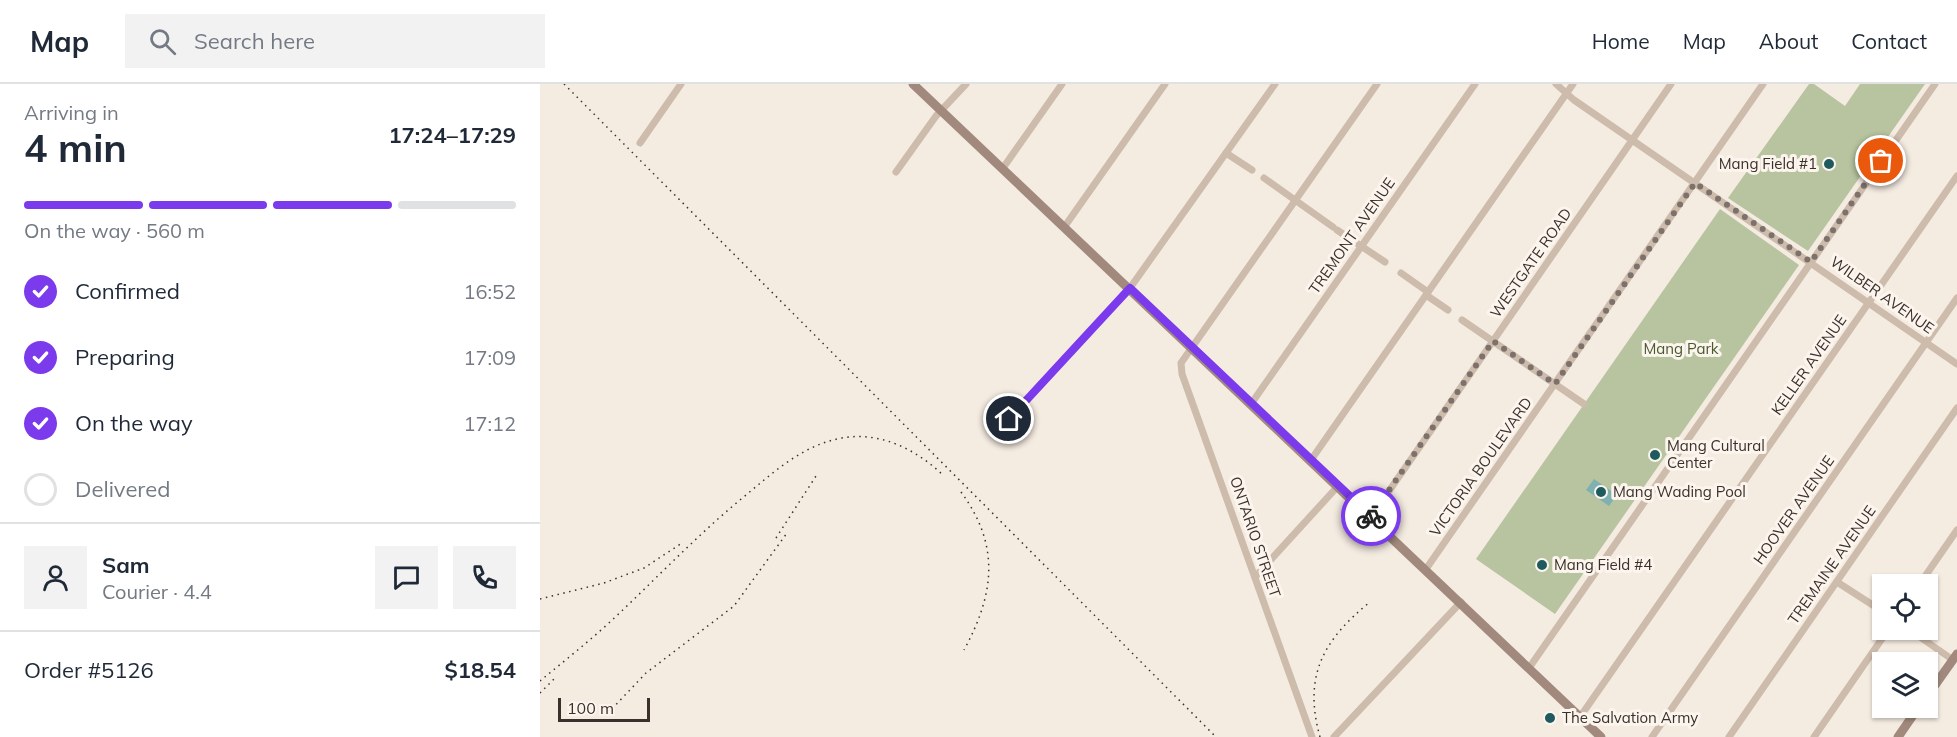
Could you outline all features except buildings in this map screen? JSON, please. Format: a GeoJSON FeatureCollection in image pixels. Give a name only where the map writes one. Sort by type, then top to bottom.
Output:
{"type":"FeatureCollection","features":[{"type":"Feature","properties":{"kind":"main road"},"geometry":{"type":"LineString","coordinates":[[913,84],[1461,602],[1600,737]]}},
{"type":"Feature","properties":{"kind":"main road"},"geometry":{"type":"LineString","coordinates":[[1938,681],[1955,657]]}},
{"type":"Feature","properties":{"kind":"main road"},"geometry":{"type":"LineString","coordinates":[[1898,737],[1911,718]]}},
{"type":"Feature","properties":{"kind":"street"},"geometry":{"type":"LineString","coordinates":[[640,143],[681,84]]}},
{"type":"Feature","properties":{"kind":"street"},"geometry":{"type":"LineString","coordinates":[[896,172],[942,110],[966,84]]}},
{"type":"Feature","properties":{"kind":"street"},"geometry":{"type":"LineString","coordinates":[[1003,168],[1062,84]]}},
{"type":"Feature","properties":{"kind":"street"},"geometry":{"type":"LineString","coordinates":[[1065,226],[1166,84]]}},
{"type":"Feature","properties":{"kind":"street"},"geometry":{"type":"LineString","coordinates":[[1001,428],[1130,288],[1275,84]]}},
{"type":"Feature","properties":{"kind":"street","name":"ONTARIO STREET"},"geometry":{"type":"LineString","coordinates":[[1312,737],[1182,374],[1182,363],[1377,84]]}},
{"type":"Feature","properties":{"kind":"street","name":"TREMONT AVENUE"},"geometry":{"type":"LineString","coordinates":[[1251,404],[1475,84]]}},
{"type":"Feature","properties":{"kind":"street","name":"WILBER AVENUE"},"geometry":{"type":"LineString","coordinates":[[1556,84],[1633,140],[1957,364]]}},
{"type":"Feature","properties":{"kind":"street"},"geometry":{"type":"LineString","coordinates":[[1311,460],[1573,84]]}},
{"type":"Feature","properties":{"kind":"street","name":"WESTGATE ROAD"},"geometry":{"type":"LineString","coordinates":[[1371,517],[1671,84]]}},
{"type":"Feature","properties":{"kind":"street","name":"VICTORIA BOULEVARD"},"geometry":{"type":"LineString","coordinates":[[1426,569],[1763,84]]}},
{"type":"Feature","properties":{"kind":"street"},"geometry":{"type":"LineString","coordinates":[[1529,668],[1935,84]]}},
{"type":"Feature","properties":{"kind":"street"},"geometry":{"type":"LineString","coordinates":[[1226,153],[1252,170]]}},
{"type":"Feature","properties":{"kind":"street","name":"KELLER AVENUE"},"geometry":{"type":"LineString","coordinates":[[1580,717],[1957,176]]}},
{"type":"Feature","properties":{"kind":"street"},"geometry":{"type":"LineString","coordinates":[[1264,178],[1385,262]]}},
{"type":"Feature","properties":{"kind":"street"},"geometry":{"type":"LineString","coordinates":[[1401,273],[1449,310]]}},
{"type":"Feature","properties":{"kind":"street","name":"HOOVER AVENUE"},"geometry":{"type":"LineString","coordinates":[[1652,737],[1957,298]]}},
{"type":"Feature","properties":{"kind":"street"},"geometry":{"type":"LineString","coordinates":[[1461,320],[1584,404]]}},
{"type":"Feature","properties":{"kind":"street","name":"TREMAINE AVENUE"},"geometry":{"type":"LineString","coordinates":[[1729,737],[1957,408]]}},
{"type":"Feature","properties":{"kind":"street"},"geometry":{"type":"LineString","coordinates":[[1255,577],[1338,486]]}},
{"type":"Feature","properties":{"kind":"street"},"geometry":{"type":"LineString","coordinates":[[1927,574],[1957,530]]}},
{"type":"Feature","properties":{"kind":"street"},"geometry":{"type":"LineString","coordinates":[[1837,582],[1872,605]]}},
{"type":"Feature","properties":{"kind":"street"},"geometry":{"type":"LineString","coordinates":[[1334,737],[1461,602]]}},
{"type":"Feature","properties":{"kind":"street"},"geometry":{"type":"LineString","coordinates":[[1814,737],[1881,640]]}},
{"type":"Feature","properties":{"kind":"street"},"geometry":{"type":"LineString","coordinates":[[1927,640],[1955,657]]}},
{"type":"Feature","properties":{"kind":"green space"},"geometry":{"type":"Polygon","coordinates":[[[1809,84],[1814,84],[1845,106],[1860,84],[1925,84],[1808,251],[1728,198],[1809,84]]]}},
{"type":"Feature","properties":{"kind":"green space","name":"Mang Park"},"geometry":{"type":"Polygon","coordinates":[[[1720,209],[1799,265],[1555,614],[1476,559],[1720,209]]]}},
{"type":"Feature","properties":{"kind":"water","name":"Mang Wading Pool"},"geometry":{"type":"Polygon","coordinates":[[[1594,479],[1617,495],[1609,506],[1586,490],[1594,479]]]}},
{"type":"Feature","properties":{"kind":"railway"},"geometry":{"type":"LineString","coordinates":[[564,84],[1216,737]]}},
{"type":"Feature","properties":{"kind":"railway"},"geometry":{"type":"LineString","coordinates":[[540,681],[610,622],[728,510],[779,468],[815,446],[842,438],[871,437],[884,440],[922,458],[944,476]]}},
{"type":"Feature","properties":{"kind":"railway"},"geometry":{"type":"LineString","coordinates":[[776,538],[816,476]]}},
{"type":"Feature","properties":{"kind":"railway"},"geometry":{"type":"LineString","coordinates":[[961,492],[974,512],[982,531],[989,570],[982,609],[964,650]]}},
{"type":"Feature","properties":{"kind":"railway"},"geometry":{"type":"LineString","coordinates":[[608,713],[646,673],[734,606],[787,533]]}},
{"type":"Feature","properties":{"kind":"railway"},"geometry":{"type":"LineString","coordinates":[[540,599],[604,583],[644,568],[682,543]]}},
{"type":"Feature","properties":{"kind":"railway"},"geometry":{"type":"LineString","coordinates":[[1320,737],[1314,696],[1321,661],[1329,645],[1340,631],[1370,602]]}},
{"type":"Feature","properties":{"kind":"railway"},"geometry":{"type":"LineString","coordinates":[[540,693],[556,677]]}},
{"type":"Feature","properties":{"kind":"way so far"},"geometry":{"type":"LineString","coordinates":[[1371,516],[1493,341],[1555,384],[1695,183],[1811,262],[1881,161]]}},
{"type":"Feature","properties":{"kind":"place","name":"Mang Field #1"},"geometry":{"type":"Point","coordinates":[1829,164]}},
{"type":"Feature","properties":{"kind":"place","name":"Mang Cultural Center"},"geometry":{"type":"Point","coordinates":[1655,455]}},
{"type":"Feature","properties":{"kind":"place","name":"Mang Wading Pool"},"geometry":{"type":"Point","coordinates":[1601,492]}},
{"type":"Feature","properties":{"kind":"place","name":"Mang Field #4"},"geometry":{"type":"Point","coordinates":[1542,565]}},
{"type":"Feature","properties":{"kind":"place","name":"The Salvation Army"},"geometry":{"type":"Point","coordinates":[1550,718]}},
{"type":"Feature","properties":{"kind":"route"},"geometry":{"type":"LineString","coordinates":[[1009,419],[1103,320],[1130,288],[1371,516]]}}]}
